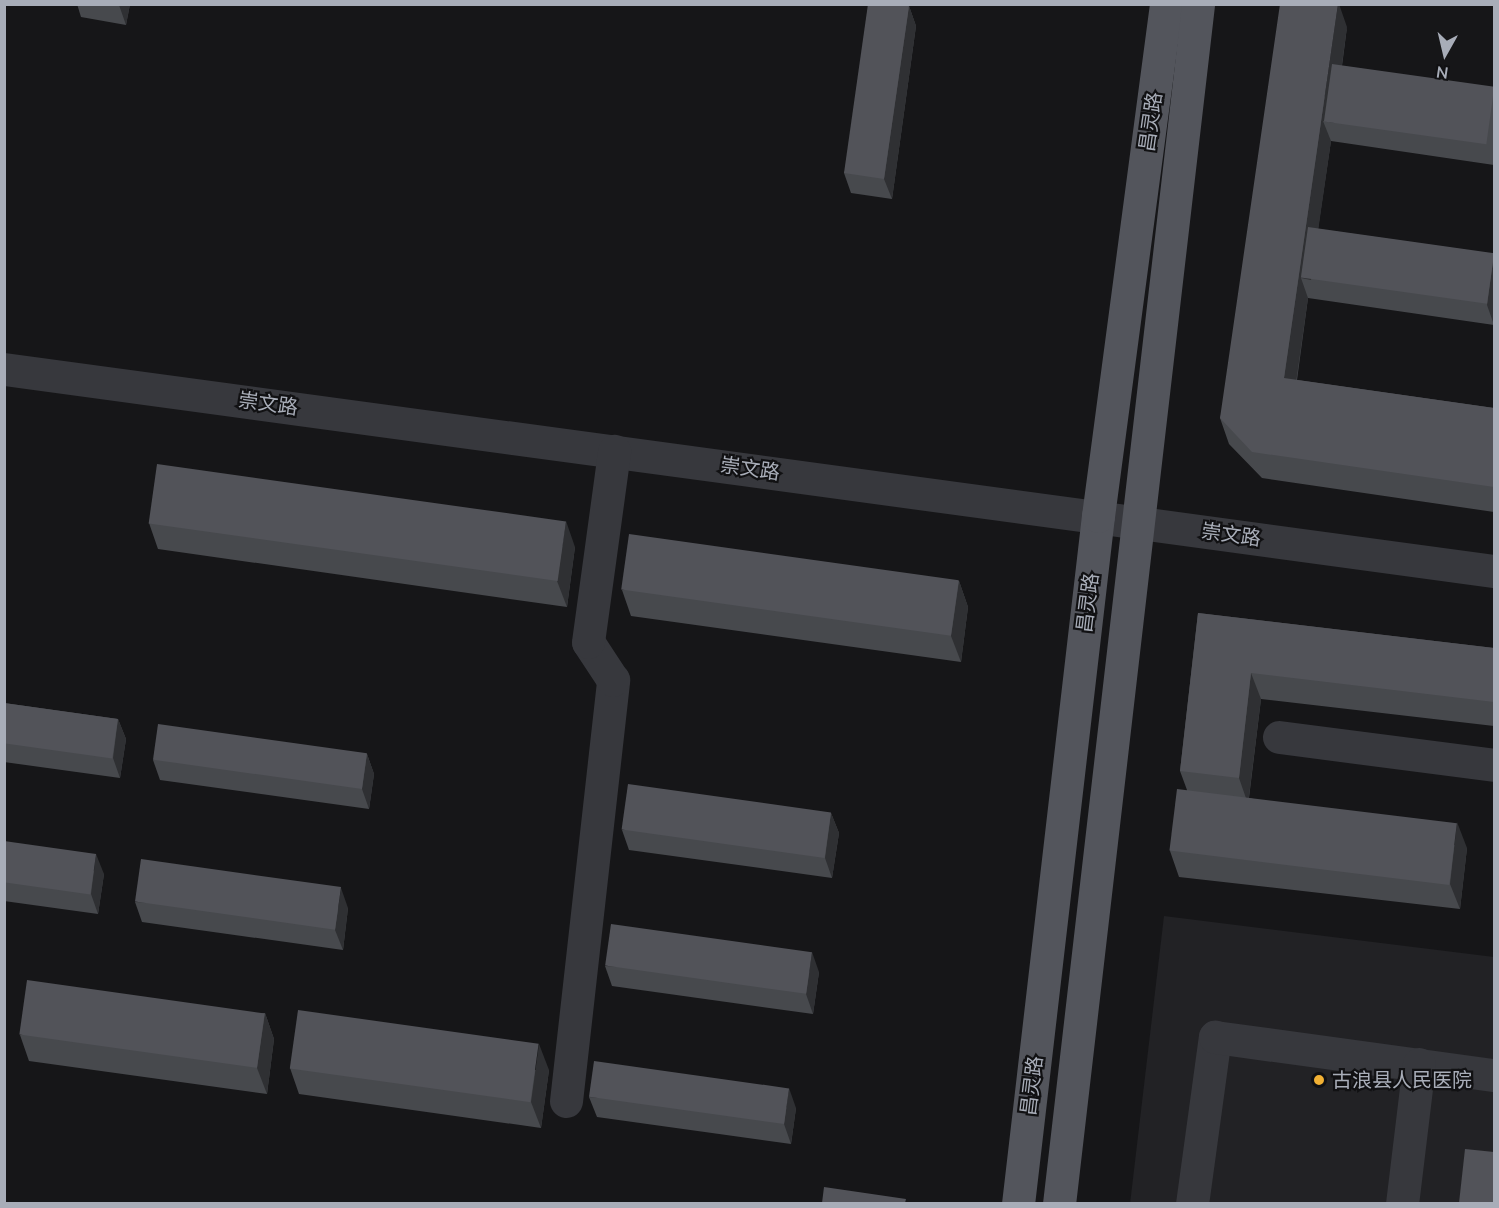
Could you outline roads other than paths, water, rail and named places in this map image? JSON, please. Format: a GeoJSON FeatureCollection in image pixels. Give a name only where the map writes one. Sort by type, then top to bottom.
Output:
{"type":"FeatureCollection","features":[{"type":"Feature","properties":{"kind":"main road","name":"昌灵路"},"geometry":{"type":"LineString","coordinates":[[1018,1203],[1098,516],[1166,4]]}},
{"type":"Feature","properties":{"kind":"main road","name":"昌灵路"},"geometry":{"type":"LineString","coordinates":[[1059,1203],[1136,522],[1198,4]]}},
{"type":"Feature","properties":{"kind":"street","name":"崇文路"},"geometry":{"type":"LineString","coordinates":[[4,369],[1494,571]]}},
{"type":"Feature","properties":{"kind":"street"},"geometry":{"type":"LineString","coordinates":[[566,1101],[613,680],[588,642],[614,451]]}},
{"type":"Feature","properties":{"kind":"street"},"geometry":{"type":"LineString","coordinates":[[1279,737],[1494,765]]}},
{"type":"Feature","properties":{"kind":"street"},"geometry":{"type":"LineString","coordinates":[[1192,1203],[1215,1036],[1494,1075]]}},
{"type":"Feature","properties":{"kind":"street"},"geometry":{"type":"LineString","coordinates":[[1402,1203],[1419,1064]]}},
{"type":"Feature","properties":{"kind":"place","name":"古浪县人民医院"},"geometry":{"type":"Point","coordinates":[1319,1080]}}]}
